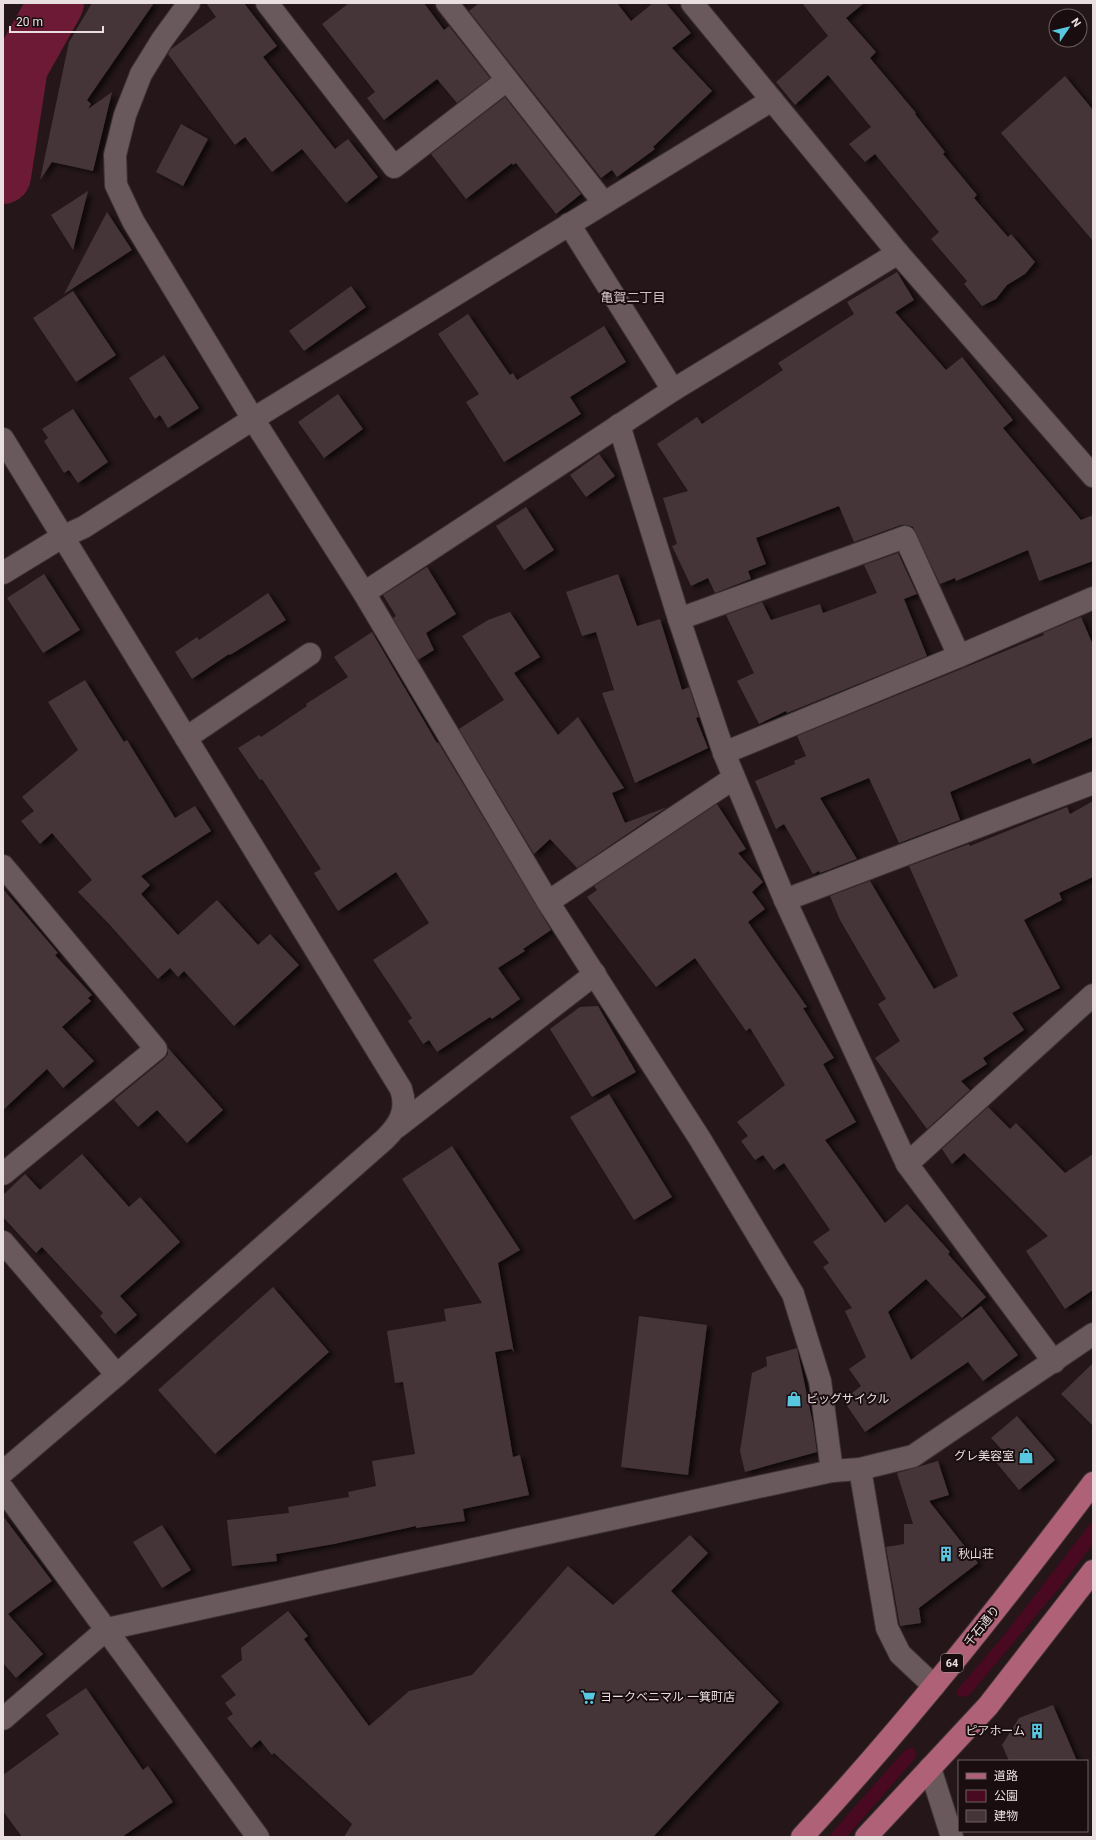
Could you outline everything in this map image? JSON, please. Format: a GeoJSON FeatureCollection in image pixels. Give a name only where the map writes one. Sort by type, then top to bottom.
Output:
{"type":"FeatureCollection","features":[{"type":"Feature","properties":{"kind":"main road","name":"千石通り"},"geometry":{"type":"LineString","coordinates":[[802,1837],[858,1776],[934,1686],[1044,1548],[1093,1483]]}},
{"type":"Feature","properties":{"kind":"main road"},"geometry":{"type":"LineString","coordinates":[[866,1837],[988,1706],[1093,1571]]}},
{"type":"Feature","properties":{"kind":"street"},"geometry":{"type":"LineString","coordinates":[[189,3],[162,40],[141,74],[125,115],[115,155],[116,185],[133,221],[253,419],[364,593],[548,902],[700,1139],[793,1294],[820,1381],[832,1470]]}},
{"type":"Feature","properties":{"kind":"street"},"geometry":{"type":"LineString","coordinates":[[267,3],[394,167],[507,80]]}},
{"type":"Feature","properties":{"kind":"street"},"geometry":{"type":"LineString","coordinates":[[447,3],[604,203]]}},
{"type":"Feature","properties":{"kind":"street"},"geometry":{"type":"LineString","coordinates":[[692,3],[898,253],[1093,476]]}},
{"type":"Feature","properties":{"kind":"street"},"geometry":{"type":"LineString","coordinates":[[3,573],[62,536],[84,527],[253,419],[772,100]]}},
{"type":"Feature","properties":{"kind":"street"},"geometry":{"type":"LineString","coordinates":[[569,224],[673,390]]}},
{"type":"Feature","properties":{"kind":"street"},"geometry":{"type":"LineString","coordinates":[[364,593],[673,390],[898,253]]}},
{"type":"Feature","properties":{"kind":"street"},"geometry":{"type":"LineString","coordinates":[[619,426],[679,619],[724,753],[785,900],[908,1164],[1054,1362]]}},
{"type":"Feature","properties":{"kind":"street"},"geometry":{"type":"LineString","coordinates":[[3,439],[401,1089],[404,1105],[397,1127]]}},
{"type":"Feature","properties":{"kind":"street"},"geometry":{"type":"LineString","coordinates":[[679,619],[905,537],[959,656]]}},
{"type":"Feature","properties":{"kind":"street"},"geometry":{"type":"LineString","coordinates":[[724,753],[959,656],[1093,598]]}},
{"type":"Feature","properties":{"kind":"street"},"geometry":{"type":"LineString","coordinates":[[186,738],[310,654]]}},
{"type":"Feature","properties":{"kind":"street"},"geometry":{"type":"LineString","coordinates":[[548,902],[734,778]]}},
{"type":"Feature","properties":{"kind":"street"},"geometry":{"type":"LineString","coordinates":[[785,900],[1093,783]]}},
{"type":"Feature","properties":{"kind":"street"},"geometry":{"type":"LineString","coordinates":[[3,866],[156,1049],[3,1174]]}},
{"type":"Feature","properties":{"kind":"street"},"geometry":{"type":"LineString","coordinates":[[3,1472],[117,1375],[397,1127],[595,974]]}},
{"type":"Feature","properties":{"kind":"street"},"geometry":{"type":"LineString","coordinates":[[908,1164],[1093,995]]}},
{"type":"Feature","properties":{"kind":"street"},"geometry":{"type":"LineString","coordinates":[[3,1242],[117,1375]]}},
{"type":"Feature","properties":{"kind":"street"},"geometry":{"type":"LineString","coordinates":[[3,1719],[107,1629],[832,1470],[860,1469],[913,1456],[1054,1362],[1093,1334]]}},
{"type":"Feature","properties":{"kind":"street"},"geometry":{"type":"LineString","coordinates":[[860,1469],[887,1628],[900,1654],[934,1686]]}},
{"type":"Feature","properties":{"kind":"street"},"geometry":{"type":"LineString","coordinates":[[3,1489],[258,1837]]}},
{"type":"Feature","properties":{"kind":"street"},"geometry":{"type":"LineString","coordinates":[[930,1768],[952,1837]]}},
{"type":"Feature","properties":{"kind":"green space"},"geometry":{"type":"Polygon","coordinates":[[[1093,1520],[1093,1544],[1060,1587],[972,1692],[967,1697],[958,1696],[956,1693],[958,1689],[1005,1634],[1093,1520]]]}},
{"type":"Feature","properties":{"kind":"green space"},"geometry":{"type":"Polygon","coordinates":[[[912,1747],[916,1752],[915,1758],[847,1837],[828,1837],[905,1750],[912,1747]]]}},
{"type":"Feature","properties":{"kind":"building"},"geometry":{"type":"Polygon","coordinates":[[[92,3],[154,3],[87,100],[91,104],[88,109],[112,92],[93,171],[52,162],[40,180],[69,42],[92,3]]]}},
{"type":"Feature","properties":{"kind":"building"},"geometry":{"type":"Polygon","coordinates":[[[206,3],[244,3],[277,46],[263,57],[335,149],[348,139],[378,177],[346,203],[302,149],[272,172],[245,137],[235,145],[168,54],[171,49],[216,17],[206,3]]]}},
{"type":"Feature","properties":{"kind":"building"},"geometry":{"type":"Polygon","coordinates":[[[349,3],[424,3],[444,30],[449,26],[490,78],[457,103],[437,79],[384,120],[367,98],[375,92],[322,24],[349,3]]]}},
{"type":"Feature","properties":{"kind":"building"},"geometry":{"type":"Polygon","coordinates":[[[479,3],[617,3],[631,21],[653,3],[666,3],[691,33],[672,48],[712,91],[653,147],[655,149],[617,177],[612,170],[601,178],[469,11],[479,3]]]}},
{"type":"Feature","properties":{"kind":"building"},"geometry":{"type":"Polygon","coordinates":[[[802,3],[864,3],[846,18],[876,52],[870,58],[916,113],[915,114],[945,152],[943,154],[977,195],[974,198],[1008,237],[1011,234],[1035,262],[1025,274],[1007,285],[996,299],[982,306],[964,284],[967,281],[931,239],[939,232],[875,154],[865,162],[849,144],[871,127],[828,75],[795,105],[776,82],[828,36],[802,3]]]}},
{"type":"Feature","properties":{"kind":"building"},"geometry":{"type":"Polygon","coordinates":[[[1065,76],[1093,110],[1093,241],[1001,133],[1065,76]]]}},
{"type":"Feature","properties":{"kind":"building"},"geometry":{"type":"Polygon","coordinates":[[[505,97],[581,194],[556,214],[516,163],[513,165],[512,163],[466,199],[431,154],[505,97]]]}},
{"type":"Feature","properties":{"kind":"building"},"geometry":{"type":"Polygon","coordinates":[[[181,124],[208,139],[183,186],[156,172],[181,124]]]}},
{"type":"Feature","properties":{"kind":"building"},"geometry":{"type":"Polygon","coordinates":[[[88,191],[73,250],[51,215],[88,191]]]}},
{"type":"Feature","properties":{"kind":"building"},"geometry":{"type":"Polygon","coordinates":[[[107,212],[132,250],[64,294],[107,212]]]}},
{"type":"Feature","properties":{"kind":"building"},"geometry":{"type":"Polygon","coordinates":[[[897,272],[914,300],[895,312],[946,370],[962,357],[1013,420],[1003,428],[1081,520],[1093,515],[1093,561],[1039,581],[1028,550],[956,581],[955,578],[940,584],[913,527],[901,525],[854,542],[839,506],[756,538],[766,564],[748,571],[751,579],[715,593],[708,578],[691,586],[672,546],[677,544],[663,498],[688,491],[657,444],[697,417],[702,424],[783,370],[778,363],[854,314],[847,302],[897,272]]]}},
{"type":"Feature","properties":{"kind":"building"},"geometry":{"type":"Polygon","coordinates":[[[351,286],[366,307],[304,351],[289,331],[351,286]]]}},
{"type":"Feature","properties":{"kind":"building"},"geometry":{"type":"Polygon","coordinates":[[[73,291],[116,355],[76,382],[33,318],[73,291]]]}},
{"type":"Feature","properties":{"kind":"building"},"geometry":{"type":"Polygon","coordinates":[[[468,314],[510,375],[513,373],[517,380],[604,326],[626,362],[570,397],[581,414],[504,462],[466,402],[479,394],[438,334],[468,314]]]}},
{"type":"Feature","properties":{"kind":"building"},"geometry":{"type":"Polygon","coordinates":[[[164,355],[199,408],[168,428],[160,415],[155,419],[129,378],[164,355]]]}},
{"type":"Feature","properties":{"kind":"building"},"geometry":{"type":"Polygon","coordinates":[[[338,394],[363,429],[324,458],[298,422],[338,394]]]}},
{"type":"Feature","properties":{"kind":"building"},"geometry":{"type":"Polygon","coordinates":[[[73,409],[108,462],[78,483],[69,470],[64,473],[44,441],[48,438],[42,429],[73,409]]]}},
{"type":"Feature","properties":{"kind":"building"},"geometry":{"type":"Polygon","coordinates":[[[599,454],[615,476],[586,497],[570,475],[599,454]]]}},
{"type":"Feature","properties":{"kind":"building"},"geometry":{"type":"Polygon","coordinates":[[[526,507],[554,550],[524,570],[496,526],[526,507]]]}},
{"type":"Feature","properties":{"kind":"building"},"geometry":{"type":"Polygon","coordinates":[[[898,553],[917,594],[904,599],[927,656],[787,713],[786,711],[759,724],[737,681],[754,673],[726,615],[762,602],[771,620],[820,604],[823,613],[877,593],[864,565],[898,553]]]}},
{"type":"Feature","properties":{"kind":"building"},"geometry":{"type":"Polygon","coordinates":[[[427,567],[456,614],[426,633],[434,650],[418,660],[393,618],[396,616],[383,595],[427,567]]]}},
{"type":"Feature","properties":{"kind":"building"},"geometry":{"type":"Polygon","coordinates":[[[44,574],[80,630],[43,653],[7,598],[44,574]]]}},
{"type":"Feature","properties":{"kind":"building"},"geometry":{"type":"Polygon","coordinates":[[[618,574],[637,626],[660,619],[682,690],[689,687],[699,717],[696,718],[708,748],[635,783],[602,693],[614,690],[596,632],[582,636],[566,592],[618,574]]]}},
{"type":"Feature","properties":{"kind":"building"},"geometry":{"type":"Polygon","coordinates":[[[268,593],[286,620],[230,655],[229,654],[192,679],[175,652],[197,637],[199,640],[268,593]]]}},
{"type":"Feature","properties":{"kind":"building"},"geometry":{"type":"Polygon","coordinates":[[[510,612],[540,657],[514,673],[558,735],[578,717],[624,788],[612,793],[625,823],[667,807],[577,868],[550,839],[534,854],[459,729],[504,700],[462,636],[488,620],[510,612]]]}},
{"type":"Feature","properties":{"kind":"building"},"geometry":{"type":"Polygon","coordinates":[[[1081,617],[1093,645],[1093,737],[1033,764],[1030,758],[950,792],[960,820],[899,843],[869,778],[820,798],[857,859],[820,873],[819,871],[813,874],[784,824],[776,829],[755,781],[795,764],[794,761],[806,756],[797,736],[1044,635],[1043,633],[1081,617]]]}},
{"type":"Feature","properties":{"kind":"building"},"geometry":{"type":"Polygon","coordinates":[[[372,632],[437,743],[438,742],[551,930],[523,949],[525,951],[498,968],[520,999],[492,1019],[490,1017],[437,1052],[429,1040],[423,1044],[408,1021],[412,1018],[373,960],[429,923],[396,872],[338,911],[314,873],[321,869],[262,779],[260,780],[238,748],[259,735],[261,737],[307,706],[306,704],[348,677],[334,657],[372,632]]]}},
{"type":"Feature","properties":{"kind":"building"},"geometry":{"type":"Polygon","coordinates":[[[85,680],[124,742],[127,740],[175,818],[195,806],[211,831],[141,876],[150,885],[141,894],[178,935],[217,900],[258,945],[270,934],[299,965],[234,1026],[184,971],[178,977],[170,968],[158,979],[78,892],[92,880],[52,833],[40,844],[21,821],[34,811],[22,797],[78,750],[48,702],[85,680]]]}},
{"type":"Feature","properties":{"kind":"building"},"geometry":{"type":"Polygon","coordinates":[[[1093,801],[1093,877],[1059,893],[1062,900],[1024,920],[1060,988],[1012,1013],[1024,1030],[983,1058],[987,1064],[961,1081],[970,1090],[927,1129],[875,1058],[900,1041],[878,1004],[886,999],[840,920],[830,896],[870,881],[934,989],[958,976],[909,866],[969,844],[970,846],[1067,807],[1070,814],[1093,801]]]}},
{"type":"Feature","properties":{"kind":"building"},"geometry":{"type":"Polygon","coordinates":[[[717,804],[746,849],[738,853],[763,882],[752,892],[765,909],[748,922],[807,1007],[803,1008],[834,1058],[823,1064],[856,1122],[825,1140],[885,1223],[907,1204],[950,1252],[948,1254],[986,1297],[962,1318],[926,1279],[888,1312],[911,1360],[981,1306],[1018,1355],[983,1381],[968,1362],[865,1432],[843,1400],[861,1386],[849,1369],[866,1357],[845,1311],[852,1308],[823,1267],[829,1263],[813,1242],[830,1230],[784,1163],[774,1170],[763,1155],[755,1160],[741,1141],[748,1136],[737,1122],[785,1085],[750,1028],[746,1031],[695,958],[656,987],[587,897],[597,890],[594,886],[717,804]]]}},
{"type":"Feature","properties":{"kind":"building"},"geometry":{"type":"Polygon","coordinates":[[[3,889],[58,953],[55,955],[92,995],[88,998],[91,1001],[62,1027],[94,1061],[63,1088],[47,1069],[3,1110],[3,889]]]}},
{"type":"Feature","properties":{"kind":"building"},"geometry":{"type":"Polygon","coordinates":[[[598,1006],[636,1072],[592,1097],[550,1029],[580,1007],[598,1006]]]}},
{"type":"Feature","properties":{"kind":"building"},"geometry":{"type":"Polygon","coordinates":[[[168,1048],[223,1110],[187,1143],[157,1110],[138,1127],[114,1100],[164,1059],[168,1054],[168,1048]]]}},
{"type":"Feature","properties":{"kind":"building"},"geometry":{"type":"Polygon","coordinates":[[[609,1094],[672,1197],[634,1220],[570,1117],[609,1094]]]}},
{"type":"Feature","properties":{"kind":"building"},"geometry":{"type":"Polygon","coordinates":[[[988,1107],[1010,1129],[1016,1123],[1065,1173],[1093,1154],[1093,1290],[1065,1309],[1026,1251],[1048,1236],[964,1153],[952,1164],[942,1149],[988,1107]]]}},
{"type":"Feature","properties":{"kind":"building"},"geometry":{"type":"Polygon","coordinates":[[[452,1146],[520,1250],[498,1263],[514,1353],[512,1349],[495,1352],[513,1457],[520,1455],[529,1495],[463,1509],[465,1521],[416,1528],[416,1526],[334,1544],[276,1554],[277,1561],[232,1566],[227,1520],[289,1513],[288,1507],[349,1497],[348,1492],[376,1486],[372,1461],[415,1454],[403,1382],[395,1383],[387,1331],[446,1321],[444,1309],[482,1303],[402,1179],[452,1146]]]}},
{"type":"Feature","properties":{"kind":"building"},"geometry":{"type":"Polygon","coordinates":[[[82,1154],[129,1207],[140,1197],[180,1242],[120,1296],[137,1315],[115,1334],[100,1316],[103,1313],[42,1247],[36,1253],[3,1217],[3,1195],[25,1174],[40,1190],[82,1154]]]}},
{"type":"Feature","properties":{"kind":"building"},"geometry":{"type":"Polygon","coordinates":[[[273,1287],[329,1352],[215,1454],[158,1390],[273,1287]]]}},
{"type":"Feature","properties":{"kind":"building"},"geometry":{"type":"Polygon","coordinates":[[[639,1316],[707,1325],[688,1475],[621,1467],[639,1316]]]}},
{"type":"Feature","properties":{"kind":"building"},"geometry":{"type":"Polygon","coordinates":[[[797,1348],[813,1424],[817,1452],[745,1472],[740,1451],[752,1373],[767,1366],[766,1357],[797,1348]]]}},
{"type":"Feature","properties":{"kind":"building"},"geometry":{"type":"Polygon","coordinates":[[[1093,1363],[1093,1426],[1061,1394],[1093,1363]]]}},
{"type":"Feature","properties":{"kind":"building","name":"グレ美容室"},"geometry":{"type":"Polygon","coordinates":[[[1017,1416],[1055,1460],[1019,1490],[995,1461],[1004,1452],[991,1438],[1017,1416]]]}},
{"type":"Feature","properties":{"kind":"building"},"geometry":{"type":"Polygon","coordinates":[[[938,1461],[949,1495],[929,1501],[978,1563],[919,1608],[921,1623],[900,1626],[886,1547],[904,1544],[904,1524],[913,1524],[897,1473],[938,1461]]]}},
{"type":"Feature","properties":{"kind":"building"},"geometry":{"type":"Polygon","coordinates":[[[3,1516],[52,1581],[8,1614],[43,1654],[16,1678],[3,1663],[3,1516]]]}},
{"type":"Feature","properties":{"kind":"building"},"geometry":{"type":"Polygon","coordinates":[[[162,1525],[191,1570],[162,1588],[133,1542],[162,1525]]]}},
{"type":"Feature","properties":{"kind":"building","name":"ヨークベニマル 一箕町店"},"geometry":{"type":"Polygon","coordinates":[[[690,1535],[708,1553],[671,1591],[779,1702],[653,1837],[344,1837],[352,1824],[274,1753],[272,1755],[260,1740],[251,1748],[227,1718],[233,1714],[225,1703],[236,1695],[221,1676],[242,1660],[241,1648],[288,1611],[308,1636],[304,1639],[369,1726],[409,1691],[472,1675],[568,1566],[613,1605],[690,1535]]]}},
{"type":"Feature","properties":{"kind":"building"},"geometry":{"type":"Polygon","coordinates":[[[86,1688],[143,1770],[148,1766],[173,1802],[122,1837],[22,1837],[3,1811],[3,1775],[59,1734],[46,1715],[86,1688]]]}},
{"type":"Feature","properties":{"kind":"building","name":"ピアホーム"},"geometry":{"type":"Polygon","coordinates":[[[1053,1705],[1077,1760],[1009,1760],[1002,1745],[1019,1718],[1053,1705]]]}},
{"type":"Feature","properties":{"kind":"waterway"},"geometry":{"type":"LineString","coordinates":[[3,176],[20,67],[56,3]]}},
{"type":"Feature","properties":{"kind":"place","name":"ビッグサイクル"},"geometry":{"type":"Point","coordinates":[794,1399]}},
{"type":"Feature","properties":{"kind":"place","name":"グレ美容室"},"geometry":{"type":"Point","coordinates":[1026,1456]}},
{"type":"Feature","properties":{"kind":"place","name":"秋山荘"},"geometry":{"type":"Point","coordinates":[946,1554]}},
{"type":"Feature","properties":{"kind":"place","name":"ヨークベニマル 一箕町店"},"geometry":{"type":"Point","coordinates":[588,1697]}},
{"type":"Feature","properties":{"kind":"place","name":"ピアホーム"},"geometry":{"type":"Point","coordinates":[1037,1731]}},
{"type":"Feature","properties":{"kind":"district","name":"亀賀二丁目"},"geometry":{"type":"Point","coordinates":[633,297]}}]}
